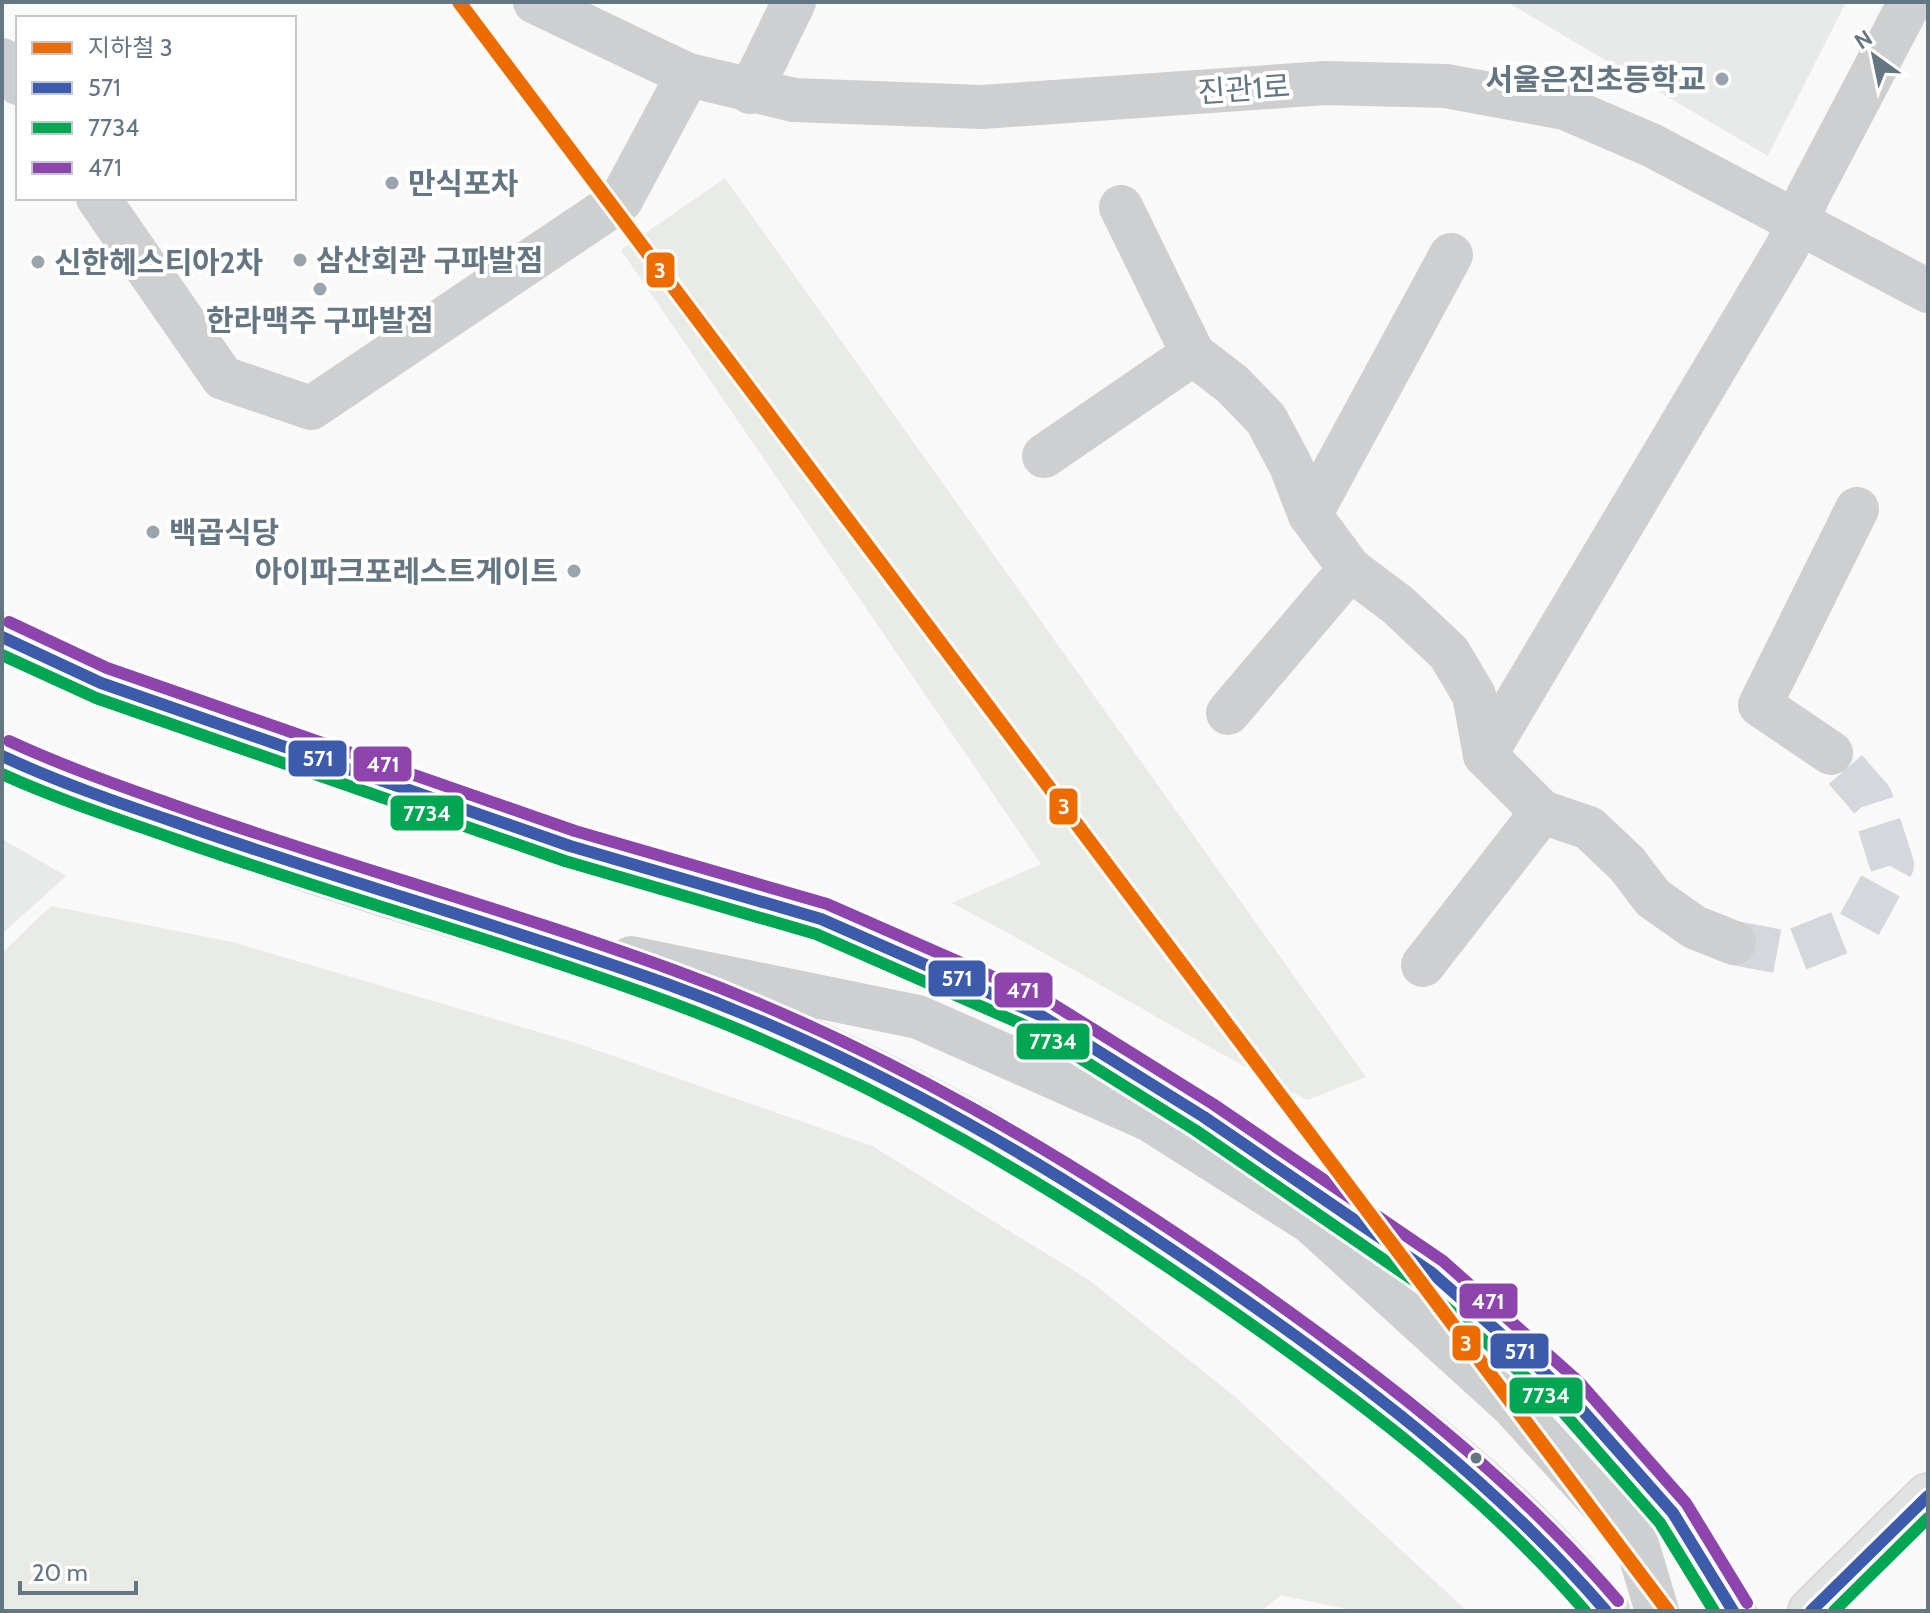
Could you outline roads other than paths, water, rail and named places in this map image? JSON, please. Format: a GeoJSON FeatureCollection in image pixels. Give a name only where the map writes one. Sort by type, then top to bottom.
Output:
{"type":"FeatureCollection","features":[{"type":"Feature","properties":{"kind":"main road"},"geometry":{"type":"LineString","coordinates":[[2,637],[101,683],[570,846],[821,919],[1040,1015],[1204,1117],[1432,1273],[1567,1393],[1673,1513],[1733,1611]]}},
{"type":"Feature","properties":{"kind":"main road"},"geometry":{"type":"LineString","coordinates":[[2,756],[52,779],[372,889],[516,931],[765,1022],[882,1076],[995,1139],[1147,1233],[1360,1381],[1464,1462],[1606,1611]]}},
{"type":"Feature","properties":{"kind":"main road"},"geometry":{"type":"LineString","coordinates":[[1811,1611],[1928,1496]]}},
{"type":"Feature","properties":{"kind":"street","name":"진관1로"},"geometry":{"type":"LineString","coordinates":[[535,2],[688,75],[794,100],[982,107],[1325,83],[1446,86],[1565,108],[1609,125],[1928,291]]}},
{"type":"Feature","properties":{"kind":"street"},"geometry":{"type":"LineString","coordinates":[[750,92],[794,2]]}},
{"type":"Feature","properties":{"kind":"street"},"geometry":{"type":"LineString","coordinates":[[1485,755],[1798,223],[1808,196],[1910,2]]}},
{"type":"Feature","properties":{"kind":"street"},"geometry":{"type":"LineString","coordinates":[[2,60],[16,80]]}},
{"type":"Feature","properties":{"kind":"street"},"geometry":{"type":"LineString","coordinates":[[99,200],[223,378],[311,408],[621,200],[688,75]]}},
{"type":"Feature","properties":{"kind":"street"},"geometry":{"type":"LineString","coordinates":[[1121,207],[1193,354],[1232,384],[1266,419],[1291,466],[1310,515],[1350,569],[1398,605],[1449,653],[1474,695],[1485,755],[1542,812],[1589,828],[1627,864],[1653,898],[1694,927],[1734,943]]}},
{"type":"Feature","properties":{"kind":"street"},"geometry":{"type":"LineString","coordinates":[[1310,515],[1451,255]]}},
{"type":"Feature","properties":{"kind":"street"},"geometry":{"type":"LineString","coordinates":[[1044,456],[1193,354]]}},
{"type":"Feature","properties":{"kind":"street"},"geometry":{"type":"LineString","coordinates":[[1831,753],[1760,705],[1857,509]]}},
{"type":"Feature","properties":{"kind":"street"},"geometry":{"type":"LineString","coordinates":[[1228,713],[1350,569]]}},
{"type":"Feature","properties":{"kind":"street"},"geometry":{"type":"LineString","coordinates":[[1423,965],[1542,812]]}},
{"type":"Feature","properties":{"kind":"street"},"geometry":{"type":"LineString","coordinates":[[516,931],[918,1017],[1150,1120],[1311,1222],[1513,1406],[1636,1541],[1657,1611]]}},
{"type":"Feature","properties":{"kind":"tunnel"},"geometry":{"type":"LineString","coordinates":[[1734,943],[1788,953],[1859,925],[1892,865],[1871,799],[1831,753]]}},
{"type":"Feature","properties":{"kind":"metro line","name":"3"},"geometry":{"type":"LineString","coordinates":[[459,2],[1668,1611]]}},
{"type":"Feature","properties":{"kind":"place","name":"서울은진초등학교"},"geometry":{"type":"Point","coordinates":[1722,79]}},
{"type":"Feature","properties":{"kind":"place","name":"만식포차"},"geometry":{"type":"Point","coordinates":[392,183]}},
{"type":"Feature","properties":{"kind":"place","name":"삼산회관 구파발점"},"geometry":{"type":"Point","coordinates":[300,260]}},
{"type":"Feature","properties":{"kind":"place","name":"신한헤스티아2차"},"geometry":{"type":"Point","coordinates":[38,262]}},
{"type":"Feature","properties":{"kind":"place","name":"한라맥주 구파발점"},"geometry":{"type":"Point","coordinates":[320,289]}},
{"type":"Feature","properties":{"kind":"place","name":"백곱식당"},"geometry":{"type":"Point","coordinates":[153,532]}},
{"type":"Feature","properties":{"kind":"place","name":"아이파크포레스트게이트"},"geometry":{"type":"Point","coordinates":[574,571]}}]}
